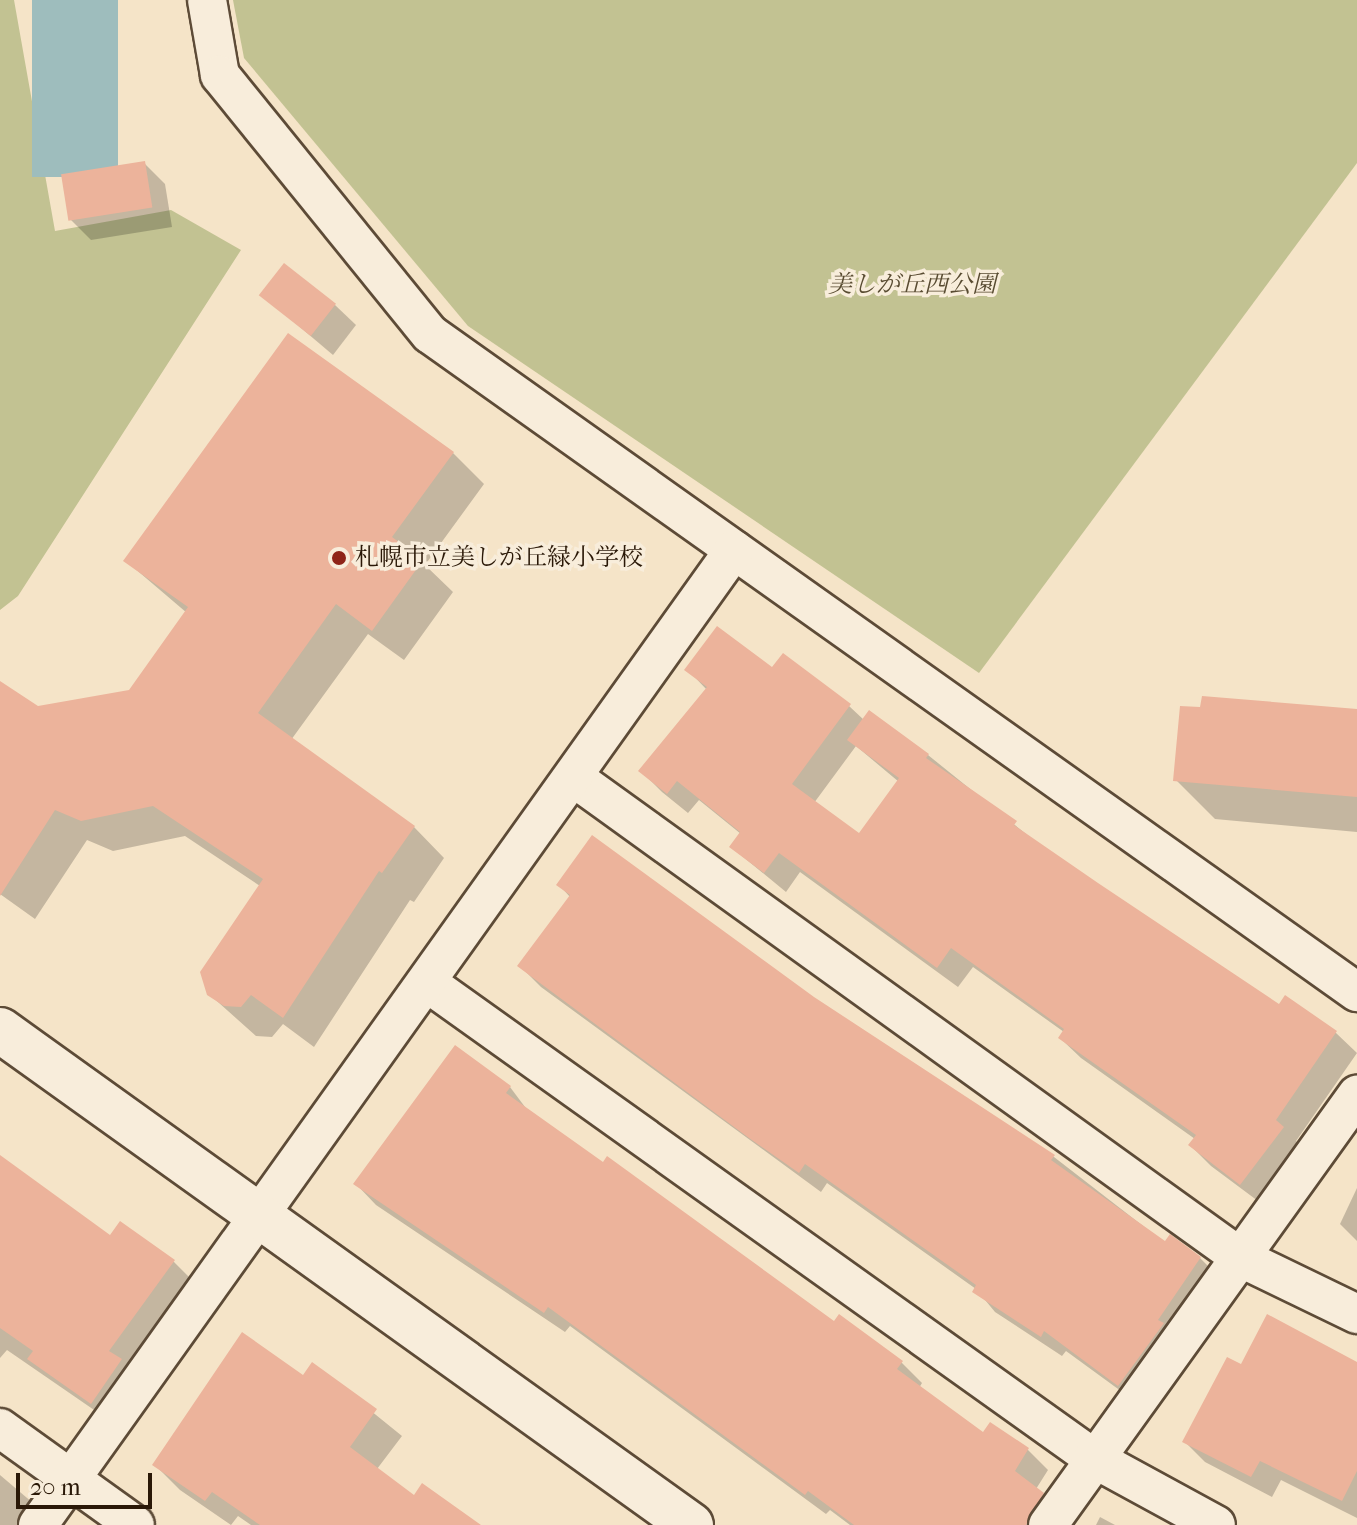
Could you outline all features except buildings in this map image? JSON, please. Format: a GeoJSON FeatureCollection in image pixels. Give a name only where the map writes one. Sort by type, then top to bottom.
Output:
{"type":"FeatureCollection","features":[{"type":"Feature","properties":{"kind":"street"},"geometry":{"type":"LineString","coordinates":[[207,0],[220,75],[430,334],[1357,992]]}},
{"type":"Feature","properties":{"kind":"street"},"geometry":{"type":"LineString","coordinates":[[38,1525],[429,984],[734,550]]}},
{"type":"Feature","properties":{"kind":"street"},"geometry":{"type":"LineString","coordinates":[[573,777],[1241,1258],[1357,1314]]}},
{"type":"Feature","properties":{"kind":"street"},"geometry":{"type":"LineString","coordinates":[[429,984],[1093,1458],[1216,1525]]}},
{"type":"Feature","properties":{"kind":"street"},"geometry":{"type":"LineString","coordinates":[[0,1030],[691,1525]]}},
{"type":"Feature","properties":{"kind":"street"},"geometry":{"type":"LineString","coordinates":[[1048,1525],[1093,1458],[1357,1095]]}},
{"type":"Feature","properties":{"kind":"street"},"geometry":{"type":"LineString","coordinates":[[0,1428],[135,1525]]}},
{"type":"Feature","properties":{"kind":"green space"},"geometry":{"type":"Polygon","coordinates":[[[0,0],[14,0],[55,231],[171,210],[241,250],[18,596],[0,610],[0,0]]]}},
{"type":"Feature","properties":{"kind":"green space","name":"美しが丘西公園"},"geometry":{"type":"Polygon","coordinates":[[[233,0],[1357,0],[1357,163],[979,673],[468,326],[244,58],[233,0]]]}},
{"type":"Feature","properties":{"kind":"water"},"geometry":{"type":"Polygon","coordinates":[[[32,0],[118,0],[118,177],[32,177],[32,0]]]}},
{"type":"Feature","properties":{"kind":"place","name":"札幌市立美しが丘緑小学校"},"geometry":{"type":"Point","coordinates":[339,558]}}]}
